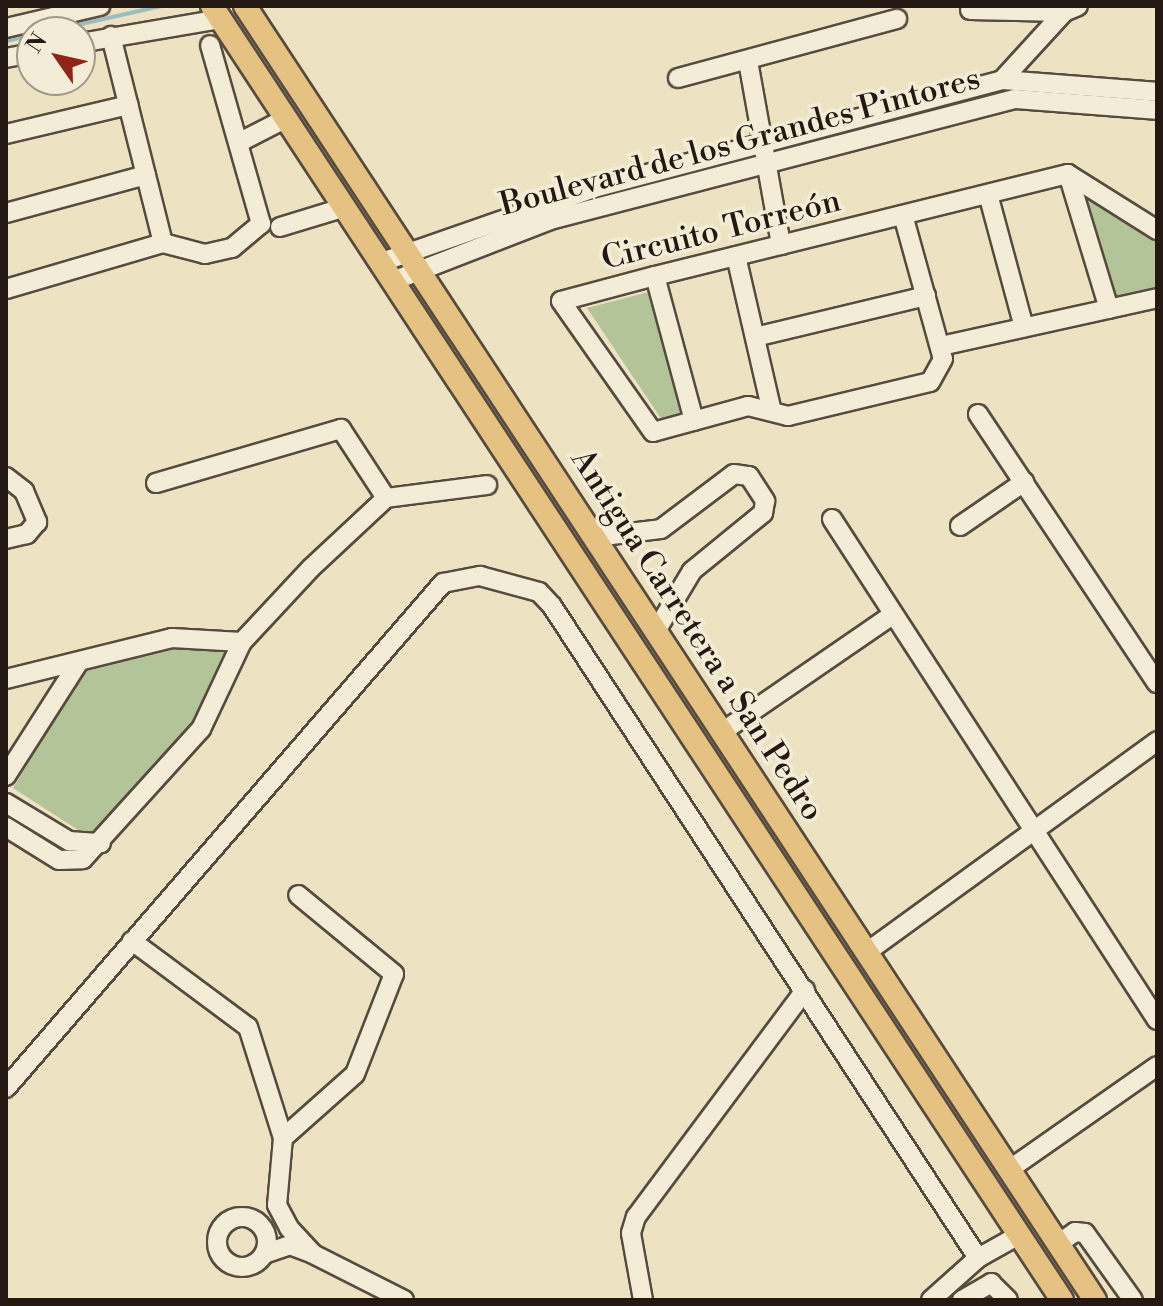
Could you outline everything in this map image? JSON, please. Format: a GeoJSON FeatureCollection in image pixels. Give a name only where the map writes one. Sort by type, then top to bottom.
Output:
{"type":"FeatureCollection","features":[{"type":"Feature","properties":{"kind":"main road","name":"Antigua Carretera a San Pedro"},"geometry":{"type":"LineString","coordinates":[[245,6],[1095,1300]]}},
{"type":"Feature","properties":{"kind":"main road","name":"Antigua Carretera a San Pedro"},"geometry":{"type":"LineString","coordinates":[[217,12],[1062,1300]]}},
{"type":"Feature","properties":{"kind":"main road"},"geometry":{"type":"LineString","coordinates":[[921,1084],[988,1163],[1010,1169]]}},
{"type":"Feature","properties":{"kind":"street"},"geometry":{"type":"LineString","coordinates":[[6,28],[100,6]]}},
{"type":"Feature","properties":{"kind":"street"},"geometry":{"type":"LineString","coordinates":[[970,10],[1071,9]]}},
{"type":"Feature","properties":{"kind":"street"},"geometry":{"type":"LineString","coordinates":[[1002,80],[1071,9]]}},
{"type":"Feature","properties":{"kind":"street"},"geometry":{"type":"LineString","coordinates":[[96,39],[217,12]]}},
{"type":"Feature","properties":{"kind":"street"},"geometry":{"type":"LineString","coordinates":[[678,78],[897,19]]}},
{"type":"Feature","properties":{"kind":"street"},"geometry":{"type":"LineString","coordinates":[[111,36],[163,243]]}},
{"type":"Feature","properties":{"kind":"street"},"geometry":{"type":"LineString","coordinates":[[210,45],[240,142],[271,225]]}},
{"type":"Feature","properties":{"kind":"street"},"geometry":{"type":"LineString","coordinates":[[748,61],[765,154],[776,175],[788,243]]}},
{"type":"Feature","properties":{"kind":"street","name":"Boulevard de los Grandes Pintores"},"geometry":{"type":"LineString","coordinates":[[388,271],[412,260],[1002,80],[1157,92]]}},
{"type":"Feature","properties":{"kind":"street","name":"Boulevard de los Grandes Pintores"},"geometry":{"type":"LineString","coordinates":[[1002,80],[1015,99]]}},
{"type":"Feature","properties":{"kind":"street","name":"Boulevard de los Grandes Pintores"},"geometry":{"type":"LineString","coordinates":[[765,154],[1015,99],[1157,110]]}},
{"type":"Feature","properties":{"kind":"street"},"geometry":{"type":"LineString","coordinates":[[6,134],[129,105]]}},
{"type":"Feature","properties":{"kind":"street"},"geometry":{"type":"LineString","coordinates":[[240,142],[287,118]]}},
{"type":"Feature","properties":{"kind":"street"},"geometry":{"type":"LineString","coordinates":[[1068,174],[1157,230]]}},
{"type":"Feature","properties":{"kind":"street"},"geometry":{"type":"LineString","coordinates":[[1068,174],[1109,309]]}},
{"type":"Feature","properties":{"kind":"street","name":"Circuito Torreón"},"geometry":{"type":"LineString","coordinates":[[941,346],[938,375],[930,382],[780,412],[748,406],[663,433],[645,427],[561,301],[1068,174]]}},
{"type":"Feature","properties":{"kind":"street"},"geometry":{"type":"LineString","coordinates":[[6,213],[146,175]]}},
{"type":"Feature","properties":{"kind":"street"},"geometry":{"type":"LineString","coordinates":[[988,194],[1024,327]]}},
{"type":"Feature","properties":{"kind":"street"},"geometry":{"type":"LineString","coordinates":[[6,289],[163,243],[205,254],[232,248],[271,225],[346,207]]}},
{"type":"Feature","properties":{"kind":"street"},"geometry":{"type":"LineString","coordinates":[[903,215],[941,346],[1157,298]]}},
{"type":"Feature","properties":{"kind":"street"},"geometry":{"type":"LineString","coordinates":[[736,256],[755,337],[780,412]]}},
{"type":"Feature","properties":{"kind":"street"},"geometry":{"type":"LineString","coordinates":[[655,276],[694,421]]}},
{"type":"Feature","properties":{"kind":"street"},"geometry":{"type":"LineString","coordinates":[[755,337],[926,296]]}},
{"type":"Feature","properties":{"kind":"street"},"geometry":{"type":"LineString","coordinates":[[978,414],[1157,683]]}},
{"type":"Feature","properties":{"kind":"street"},"geometry":{"type":"LineString","coordinates":[[156,483],[341,429],[386,498]]}},
{"type":"Feature","properties":{"kind":"street"},"geometry":{"type":"LineString","coordinates":[[595,537],[661,529],[734,474],[749,476],[765,501],[763,513],[692,571],[656,631]]}},
{"type":"Feature","properties":{"kind":"street"},"geometry":{"type":"LineString","coordinates":[[6,477],[24,491],[37,522],[27,534],[6,539]]}},
{"type":"Feature","properties":{"kind":"street"},"geometry":{"type":"LineString","coordinates":[[960,526],[1024,482]]}},
{"type":"Feature","properties":{"kind":"street"},"geometry":{"type":"LineString","coordinates":[[6,827],[72,864],[101,843],[201,729],[242,642],[386,498],[487,485]]}},
{"type":"Feature","properties":{"kind":"street"},"geometry":{"type":"LineString","coordinates":[[832,519],[1157,1020]]}},
{"type":"Feature","properties":{"kind":"street"},"geometry":{"type":"LineString","coordinates":[[6,1088],[443,583],[480,576],[539,592],[552,606],[978,1258]]}},
{"type":"Feature","properties":{"kind":"street"},"geometry":{"type":"LineString","coordinates":[[722,732],[892,615]]}},
{"type":"Feature","properties":{"kind":"street"},"geometry":{"type":"LineString","coordinates":[[6,679],[172,638],[242,642]]}},
{"type":"Feature","properties":{"kind":"street"},"geometry":{"type":"LineString","coordinates":[[6,776],[79,662]]}},
{"type":"Feature","properties":{"kind":"street"},"geometry":{"type":"LineString","coordinates":[[867,952],[1157,741]]}},
{"type":"Feature","properties":{"kind":"street"},"geometry":{"type":"LineString","coordinates":[[6,803],[69,841],[101,843]]}},
{"type":"Feature","properties":{"kind":"street"},"geometry":{"type":"LineString","coordinates":[[283,1138],[355,1074],[394,974],[298,895]]}},
{"type":"Feature","properties":{"kind":"street"},"geometry":{"type":"LineString","coordinates":[[132,941],[248,1027],[283,1138],[277,1205],[289,1228],[313,1254]]}},
{"type":"Feature","properties":{"kind":"street"},"geometry":{"type":"LineString","coordinates":[[643,1300],[631,1233],[636,1217],[805,990]]}},
{"type":"Feature","properties":{"kind":"street"},"geometry":{"type":"LineString","coordinates":[[1010,1169],[1157,1066]]}},
{"type":"Feature","properties":{"kind":"street"},"geometry":{"type":"LineString","coordinates":[[257,1222],[277,1205]]}},
{"type":"Feature","properties":{"kind":"street"},"geometry":{"type":"LineString","coordinates":[[257,1222],[264,1254]]}},
{"type":"Feature","properties":{"kind":"street"},"geometry":{"type":"LineString","coordinates":[[289,1228],[257,1222],[225,1223],[217,1247],[234,1266],[251,1265],[264,1254],[290,1245],[404,1300]]}},
{"type":"Feature","properties":{"kind":"street"},"geometry":{"type":"LineString","coordinates":[[1058,1244],[1075,1232],[1085,1233],[1133,1300]]}},
{"type":"Feature","properties":{"kind":"street"},"geometry":{"type":"LineString","coordinates":[[931,1300],[978,1258],[1019,1235]]}},
{"type":"Feature","properties":{"kind":"street"},"geometry":{"type":"LineString","coordinates":[[962,1300],[991,1283],[1008,1300]]}},
{"type":"Feature","properties":{"kind":"green space"},"geometry":{"type":"Polygon","coordinates":[[[1083,192],[1157,240],[1157,291],[1113,300],[1083,192]]]}},
{"type":"Feature","properties":{"kind":"green space"},"geometry":{"type":"Polygon","coordinates":[[[656,290],[686,412],[664,423],[587,308],[656,290]]]}},
{"type":"Feature","properties":{"kind":"green space"},"geometry":{"type":"Polygon","coordinates":[[[181,645],[215,647],[232,656],[191,727],[89,837],[13,788],[88,665],[181,645]]]}},
{"type":"Feature","properties":{"kind":"waterway"},"geometry":{"type":"LineString","coordinates":[[96,21],[161,6]]}},
{"type":"Feature","properties":{"kind":"waterway"},"geometry":{"type":"LineString","coordinates":[[6,41],[16,39]]}}]}
